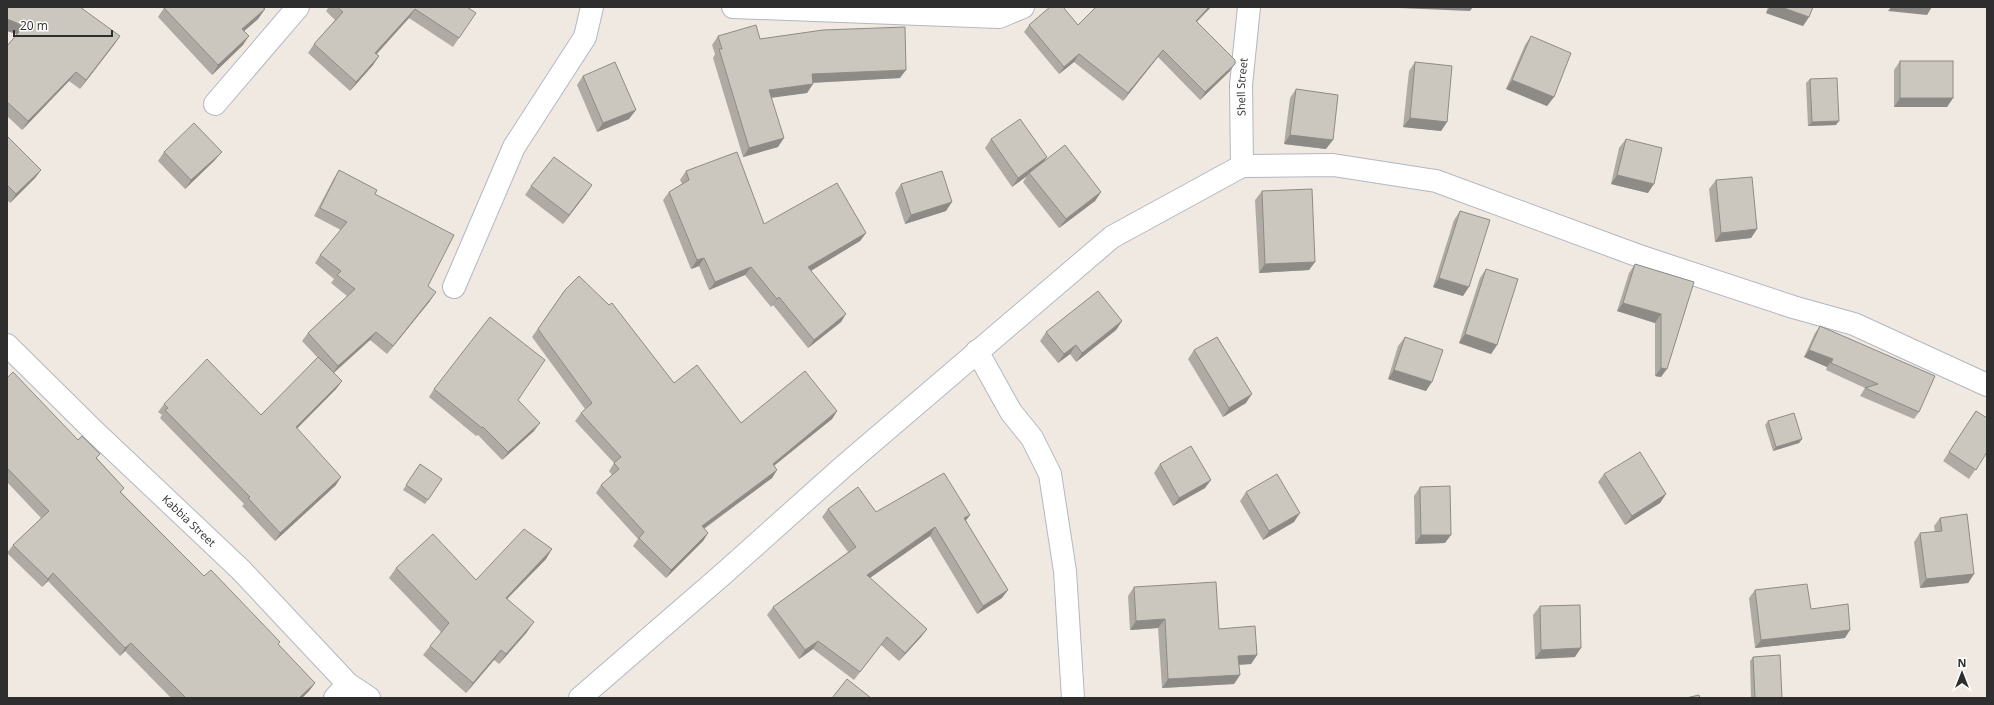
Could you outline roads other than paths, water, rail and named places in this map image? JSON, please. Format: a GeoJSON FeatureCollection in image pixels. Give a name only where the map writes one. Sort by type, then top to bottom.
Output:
{"type":"FeatureCollection","features":[{"type":"Feature","properties":{"kind":"street"},"geometry":{"type":"LineString","coordinates":[[216,104],[298,7]]}},
{"type":"Feature","properties":{"kind":"street"},"geometry":{"type":"LineString","coordinates":[[454,287],[514,147],[585,37],[592,7]]}},
{"type":"Feature","properties":{"kind":"street"},"geometry":{"type":"LineString","coordinates":[[733,7],[999,17],[1022,7]]}},
{"type":"Feature","properties":{"kind":"street","name":"Shell Street"},"geometry":{"type":"LineString","coordinates":[[1242,166],[1241,86],[1249,7]]}},
{"type":"Feature","properties":{"kind":"street"},"geometry":{"type":"LineString","coordinates":[[580,698],[977,351],[1112,237],[1242,166],[1333,165],[1436,181],[1642,257],[1793,307],[1854,324],[1987,385]]}},
{"type":"Feature","properties":{"kind":"street","name":"Kabbia Street"},"geometry":{"type":"LineString","coordinates":[[7,345],[95,432],[241,570],[342,691],[369,698]]}},
{"type":"Feature","properties":{"kind":"street"},"geometry":{"type":"LineString","coordinates":[[977,351],[1011,412],[1032,438],[1050,474],[1065,570],[1073,698]]}}]}
